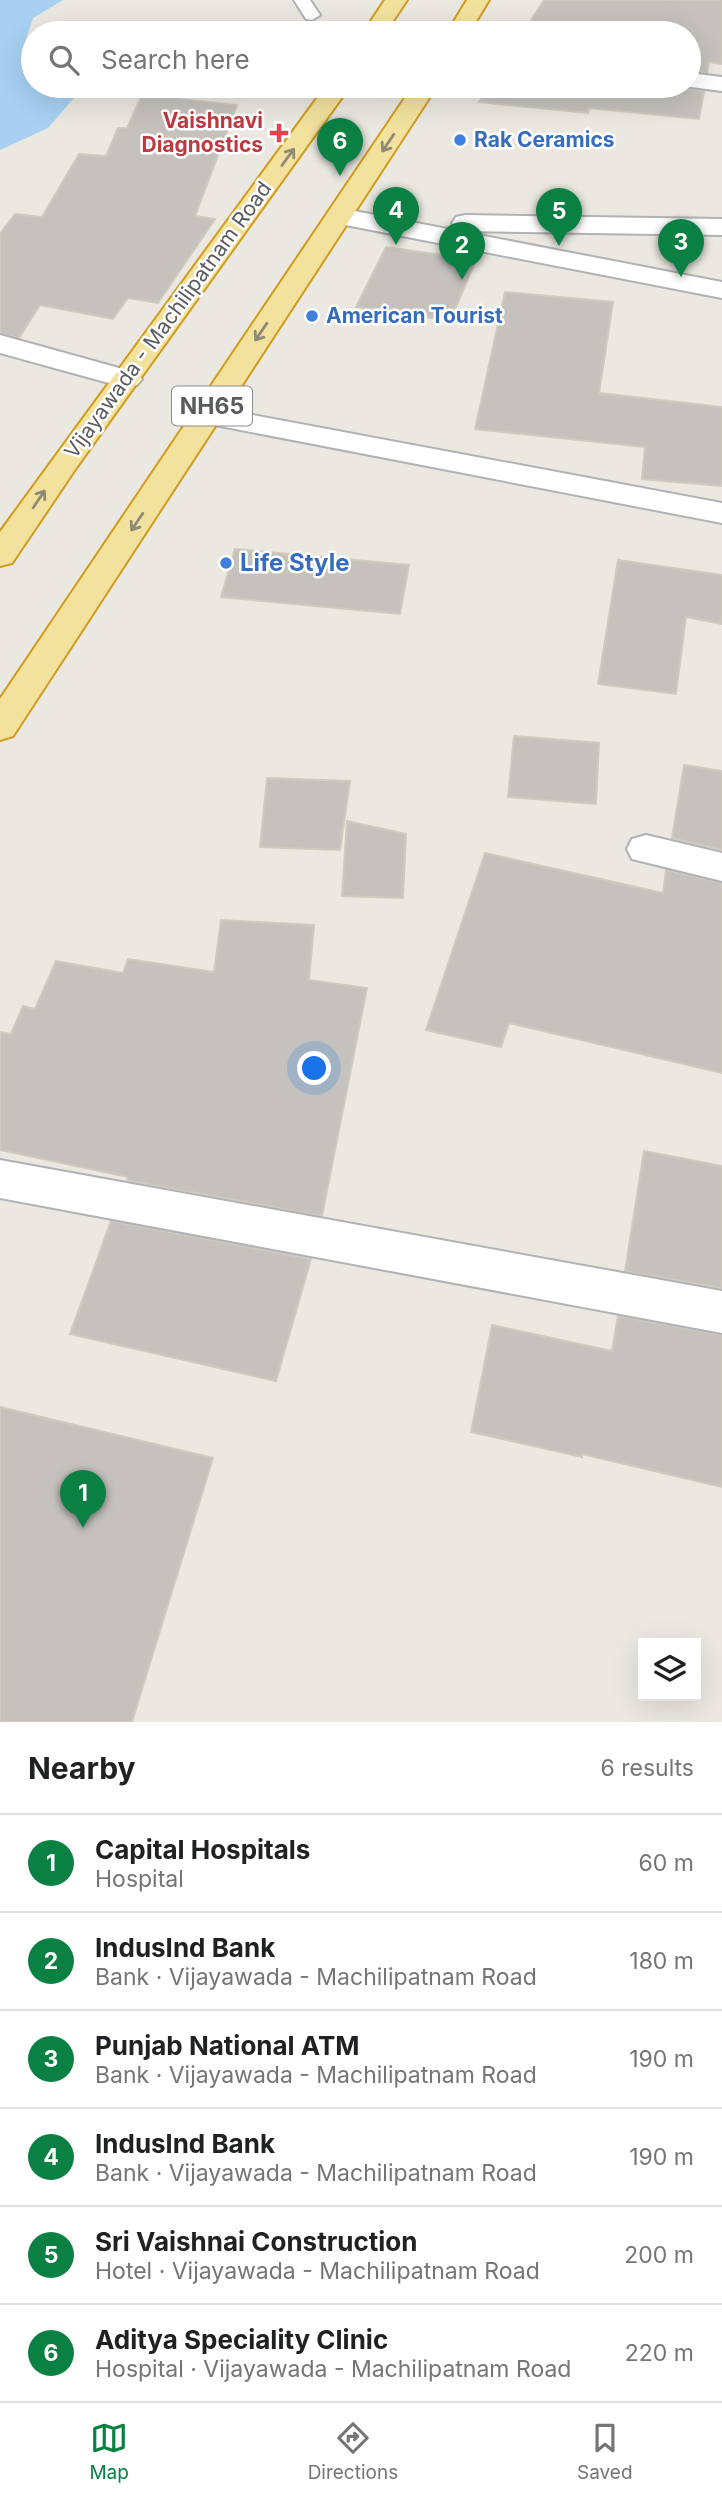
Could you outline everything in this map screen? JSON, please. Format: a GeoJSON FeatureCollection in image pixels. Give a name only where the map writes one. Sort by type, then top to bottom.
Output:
{"type":"FeatureCollection","features":[{"type":"Feature","properties":{"kind":"highway"},"geometry":{"type":"LineString","coordinates":[[382,21],[396,0]]}},
{"type":"Feature","properties":{"kind":"highway"},"geometry":{"type":"LineString","coordinates":[[465,21],[478,0]]}},
{"type":"Feature","properties":{"kind":"highway","name":"Vijayawada - Machilipatnam Road"},"geometry":{"type":"LineString","coordinates":[[0,556],[63,464],[329,98]]}},
{"type":"Feature","properties":{"kind":"highway","name":"NH65"},"geometry":{"type":"LineString","coordinates":[[0,727],[417,98]]}},
{"type":"Feature","properties":{"kind":"street"},"geometry":{"type":"LineString","coordinates":[[701,81],[722,84]]}},
{"type":"Feature","properties":{"kind":"street"},"geometry":{"type":"LineString","coordinates":[[339,216],[722,290]]}},
{"type":"Feature","properties":{"kind":"street"},"geometry":{"type":"LineString","coordinates":[[410,229],[473,222],[722,227]]}},
{"type":"Feature","properties":{"kind":"street"},"geometry":{"type":"LineString","coordinates":[[0,344],[127,379]]}},
{"type":"Feature","properties":{"kind":"street"},"geometry":{"type":"LineString","coordinates":[[205,415],[722,513]]}},
{"type":"Feature","properties":{"kind":"street"},"geometry":{"type":"LineString","coordinates":[[646,849],[722,867]]}},
{"type":"Feature","properties":{"kind":"street"},"geometry":{"type":"LineString","coordinates":[[0,1179],[722,1312]]}},
{"type":"Feature","properties":{"kind":"water"},"geometry":{"type":"Polygon","coordinates":[[[0,0],[63,0],[32,21],[21,21],[21,98],[74,98],[48,128],[0,150],[0,0]]]}},
{"type":"Feature","properties":{"kind":"building"},"geometry":{"type":"Polygon","coordinates":[[[544,0],[722,0],[722,64],[709,62],[707,73],[701,72],[701,21],[531,21],[544,0]]]}},
{"type":"Feature","properties":{"kind":"building"},"geometry":{"type":"Polygon","coordinates":[[[701,91],[704,91],[699,119],[589,108],[588,113],[479,102],[482,98],[701,98],[701,91]]]}},
{"type":"Feature","properties":{"kind":"building"},"geometry":{"type":"Polygon","coordinates":[[[141,98],[170,98],[237,105],[195,216],[215,219],[158,303],[128,298],[113,319],[40,305],[19,338],[0,333],[0,234],[15,214],[42,217],[79,154],[106,156],[118,128],[127,128],[141,98]]]}},
{"type":"Feature","properties":{"kind":"building"},"geometry":{"type":"Polygon","coordinates":[[[386,247],[476,260],[450,321],[356,307],[386,247]]]}},
{"type":"Feature","properties":{"kind":"building"},"geometry":{"type":"Polygon","coordinates":[[[505,292],[613,302],[599,393],[722,407],[722,486],[642,479],[645,447],[475,429],[505,292]]]}},
{"type":"Feature","properties":{"kind":"building"},"geometry":{"type":"Polygon","coordinates":[[[235,549],[409,565],[400,614],[221,597],[235,549]]]}},
{"type":"Feature","properties":{"kind":"building"},"geometry":{"type":"Polygon","coordinates":[[[618,560],[722,575],[722,624],[686,617],[676,694],[598,684],[618,560]]]}},
{"type":"Feature","properties":{"kind":"building"},"geometry":{"type":"Polygon","coordinates":[[[514,736],[599,743],[596,804],[508,797],[514,736]]]}},
{"type":"Feature","properties":{"kind":"building"},"geometry":{"type":"Polygon","coordinates":[[[684,765],[722,771],[722,850],[672,838],[684,765]]]}},
{"type":"Feature","properties":{"kind":"building"},"geometry":{"type":"Polygon","coordinates":[[[267,778],[350,781],[340,850],[260,847],[267,778]]]}},
{"type":"Feature","properties":{"kind":"building"},"geometry":{"type":"Polygon","coordinates":[[[347,821],[406,834],[403,898],[342,896],[347,821]]]}},
{"type":"Feature","properties":{"kind":"building"},"geometry":{"type":"Polygon","coordinates":[[[485,853],[663,893],[666,870],[722,883],[722,1073],[509,1023],[501,1047],[426,1030],[485,853]]]}},
{"type":"Feature","properties":{"kind":"building"},"geometry":{"type":"Polygon","coordinates":[[[221,920],[314,925],[309,980],[367,988],[322,1216],[127,1180],[128,1177],[0,1150],[0,1032],[11,1034],[23,1006],[35,1009],[56,961],[123,973],[128,959],[214,972],[221,920]]]}},
{"type":"Feature","properties":{"kind":"building"},"geometry":{"type":"Polygon","coordinates":[[[644,1151],[722,1166],[722,1288],[625,1271],[644,1151]]]}},
{"type":"Feature","properties":{"kind":"building"},"geometry":{"type":"Polygon","coordinates":[[[111,1221],[311,1259],[276,1381],[70,1334],[111,1221]]]}},
{"type":"Feature","properties":{"kind":"building"},"geometry":{"type":"Polygon","coordinates":[[[618,1316],[722,1335],[722,1487],[582,1454],[582,1457],[471,1432],[492,1325],[612,1351],[618,1316]]]}},
{"type":"Feature","properties":{"kind":"building"},"geometry":{"type":"Polygon","coordinates":[[[0,1407],[213,1458],[132,1722],[0,1722],[0,1407]]]}},
{"type":"Feature","properties":{"kind":"place","name":"Vaishnavi Diagnostics"},"geometry":{"type":"Point","coordinates":[279,133]}},
{"type":"Feature","properties":{"kind":"place","name":"Rak Ceramics"},"geometry":{"type":"Point","coordinates":[460,140]}},
{"type":"Feature","properties":{"kind":"place","name":"Aditya Speciality Clinic"},"geometry":{"type":"Point","coordinates":[340,176]}},
{"type":"Feature","properties":{"kind":"place","name":"Induslnd Bank"},"geometry":{"type":"Point","coordinates":[396,245]}},
{"type":"Feature","properties":{"kind":"place","name":"Sri Vaishnai Construction"},"geometry":{"type":"Point","coordinates":[559,246]}},
{"type":"Feature","properties":{"kind":"place","name":"Punjab National ATM"},"geometry":{"type":"Point","coordinates":[681,277]}},
{"type":"Feature","properties":{"kind":"place","name":"IndusInd Bank"},"geometry":{"type":"Point","coordinates":[462,280]}},
{"type":"Feature","properties":{"kind":"place","name":"American Tourist"},"geometry":{"type":"Point","coordinates":[312,316]}},
{"type":"Feature","properties":{"kind":"place","name":"Life Style"},"geometry":{"type":"Point","coordinates":[226,563]}},
{"type":"Feature","properties":{"kind":"place","name":"Capital Hospitals"},"geometry":{"type":"Point","coordinates":[83,1528]}}]}
